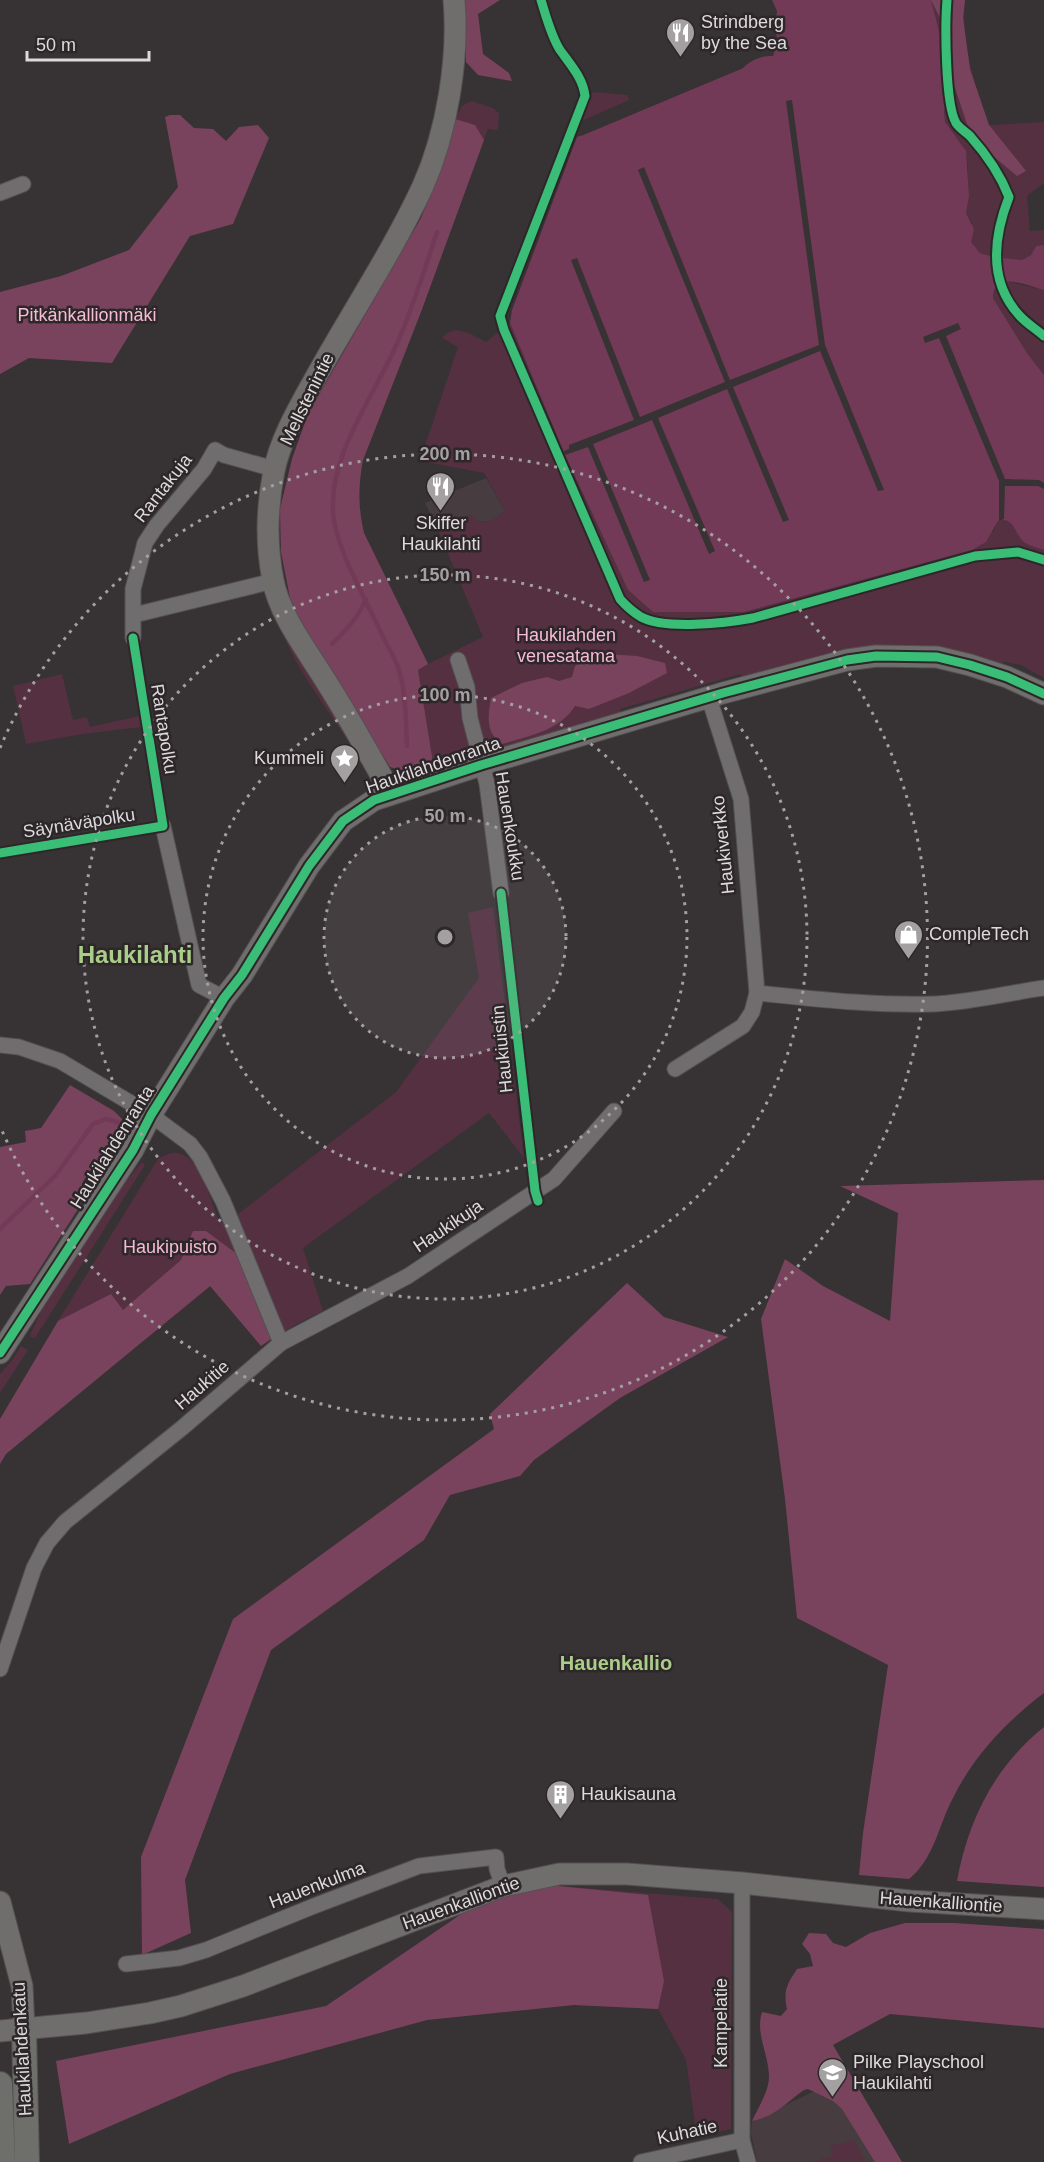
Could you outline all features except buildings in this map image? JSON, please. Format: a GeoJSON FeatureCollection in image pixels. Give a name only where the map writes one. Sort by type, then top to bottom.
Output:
{"type":"FeatureCollection","features":[{"type":"Feature","properties":{"kind":"main road","name":"Haukilahdenkatu"},"geometry":{"type":"LineString","coordinates":[[24,2029],[27,2162]]}},
{"type":"Feature","properties":{"kind":"main road","name":"Haukilahdenkatu"},"geometry":{"type":"LineString","coordinates":[[0,2084],[3,2162]]}},
{"type":"Feature","properties":{"kind":"street","name":"Mellstenintie"},"geometry":{"type":"LineString","coordinates":[[391,793],[290,623],[273,581],[268,523],[274,470],[291,423],[340,332],[393,243],[433,161],[450,85],[454,43],[454,0]]}},
{"type":"Feature","properties":{"kind":"street"},"geometry":{"type":"LineString","coordinates":[[0,193],[23,184]]}},
{"type":"Feature","properties":{"kind":"street","name":"Rantakuja"},"geometry":{"type":"LineString","coordinates":[[134,615],[133,589],[145,543],[157,525],[204,469],[215,450],[224,455],[274,470]]}},
{"type":"Feature","properties":{"kind":"street"},"geometry":{"type":"LineString","coordinates":[[133,638],[134,615],[273,581]]}},
{"type":"Feature","properties":{"kind":"street","name":"Haukilahdenranta"},"geometry":{"type":"LineString","coordinates":[[0,1353],[133,1150],[150,1116],[224,998],[242,975],[309,866],[343,821],[374,800],[481,765],[847,660],[876,656],[937,657],[1007,677],[1044,694]]}},
{"type":"Feature","properties":{"kind":"street","name":"Hauenkoukku"},"geometry":{"type":"LineString","coordinates":[[458,660],[487,784],[501,893]]}},
{"type":"Feature","properties":{"kind":"street","name":"Haukiverkko"},"geometry":{"type":"LineString","coordinates":[[675,1069],[743,1026],[753,1012],[757,993],[741,799],[709,698]]}},
{"type":"Feature","properties":{"kind":"street"},"geometry":{"type":"LineString","coordinates":[[163,826],[198,985],[224,998]]}},
{"type":"Feature","properties":{"kind":"street"},"geometry":{"type":"LineString","coordinates":[[757,993],[868,1003],[934,1004],[1044,988]]}},
{"type":"Feature","properties":{"kind":"street"},"geometry":{"type":"LineString","coordinates":[[0,1045],[19,1047],[60,1061],[150,1116],[190,1144],[200,1157],[232,1222],[281,1343]]}},
{"type":"Feature","properties":{"kind":"street","name":"Haukikuja"},"geometry":{"type":"LineString","coordinates":[[281,1343],[408,1276],[554,1179],[614,1111]]}},
{"type":"Feature","properties":{"kind":"street","name":"Haukitie"},"geometry":{"type":"LineString","coordinates":[[0,1668],[34,1568],[47,1543],[65,1522],[182,1428],[281,1343]]}},
{"type":"Feature","properties":{"kind":"street","name":"Hauenkulma"},"geometry":{"type":"LineString","coordinates":[[126,1964],[179,1958],[206,1950],[419,1866],[496,1857],[503,1886]]}},
{"type":"Feature","properties":{"kind":"street","name":"Hauenkalliontie"},"geometry":{"type":"LineString","coordinates":[[0,2031],[87,2023],[181,2006],[243,1986],[503,1886],[559,1874],[595,1873],[742,1883],[910,1901],[1044,1909]]}},
{"type":"Feature","properties":{"kind":"street","name":"Kampelatie"},"geometry":{"type":"LineString","coordinates":[[742,1883],[742,2140],[748,2162]]}},
{"type":"Feature","properties":{"kind":"street","name":"Haukilahdenkatu"},"geometry":{"type":"LineString","coordinates":[[0,1902],[22,1986],[24,2029]]}},
{"type":"Feature","properties":{"kind":"street","name":"Kuhatie"},"geometry":{"type":"LineString","coordinates":[[641,2162],[742,2140]]}},
{"type":"Feature","properties":{"kind":"shaded area"},"geometry":{"type":"Polygon","coordinates":[[[772,0],[931,0],[940,35],[946,84],[945,122],[966,151],[969,196],[966,213],[974,229],[971,242],[980,253],[1022,260],[1031,255],[1036,246],[1044,245],[1044,290],[1020,283],[1004,282],[998,284],[994,289],[993,298],[1027,353],[1044,375],[1044,550],[1021,540],[1011,524],[1004,520],[998,521],[986,542],[972,550],[744,612],[653,612],[628,590],[565,455],[510,323],[512,310],[577,137],[743,68],[757,59],[773,56],[778,40],[775,31],[777,11],[772,0]]]}},
{"type":"Feature","properties":{"kind":"shaded area"},"geometry":{"type":"Polygon","coordinates":[[[486,478],[505,511],[492,521],[480,522],[470,515],[438,530],[425,503],[486,478]]]}},
{"type":"Feature","properties":{"kind":"shaded area","name":"Pilke Playschool Haukilahti"},"geometry":{"type":"Polygon","coordinates":[[[850,2074],[902,2162],[757,2162],[751,2133],[752,2121],[850,2074]]]}},
{"type":"Feature","properties":{"kind":"green space"},"geometry":{"type":"Polygon","coordinates":[[[465,0],[500,0],[478,14],[483,54],[509,73],[512,81],[478,75],[466,62],[465,0]]]}},
{"type":"Feature","properties":{"kind":"green space"},"geometry":{"type":"Polygon","coordinates":[[[931,0],[965,0],[967,48],[989,125],[1044,122],[1044,183],[1027,196],[1030,231],[1044,230],[1044,245],[1036,246],[1031,255],[1022,260],[980,253],[970,242],[972,223],[966,213],[968,170],[966,154],[944,118],[946,95],[944,68],[931,0]]]}},
{"type":"Feature","properties":{"kind":"green space"},"geometry":{"type":"Polygon","coordinates":[[[931,0],[965,0],[963,18],[970,69],[989,125],[1026,171],[1017,176],[980,145],[967,124],[950,73],[943,24],[931,0]]]}},
{"type":"Feature","properties":{"kind":"green space"},"geometry":{"type":"Polygon","coordinates":[[[592,93],[627,95],[629,100],[582,121],[592,93]]]}},
{"type":"Feature","properties":{"kind":"green space","name":"Haukilahden venesatama"},"geometry":{"type":"Polygon","coordinates":[[[471,101],[493,108],[499,113],[498,130],[488,129],[421,312],[363,460],[360,479],[359,497],[364,533],[428,664],[483,637],[438,530],[471,515],[480,522],[491,521],[505,511],[484,473],[420,461],[458,347],[442,338],[447,333],[458,330],[486,342],[510,323],[565,455],[628,590],[653,612],[993,532],[998,521],[1004,520],[1011,524],[1025,543],[1044,550],[1044,678],[1021,665],[1004,662],[997,665],[953,654],[745,682],[740,674],[620,709],[622,716],[434,769],[410,773],[390,767],[281,552],[280,509],[292,459],[308,414],[421,218],[441,168],[455,119],[462,106],[471,101]]]}},
{"type":"Feature","properties":{"kind":"green space","name":"Pitkänkallionmäki"},"geometry":{"type":"Polygon","coordinates":[[[180,115],[194,128],[213,129],[226,141],[239,127],[258,125],[269,138],[233,224],[190,236],[112,363],[29,358],[0,374],[0,292],[61,276],[129,250],[178,187],[165,117],[180,115]]]}},
{"type":"Feature","properties":{"kind":"green space"},"geometry":{"type":"Polygon","coordinates":[[[455,119],[475,125],[484,140],[421,312],[363,460],[360,479],[360,505],[364,533],[428,664],[418,670],[434,769],[410,773],[390,767],[292,608],[281,552],[280,509],[292,459],[308,414],[421,218],[441,168],[455,119]]]}},
{"type":"Feature","properties":{"kind":"green space"},"geometry":{"type":"Polygon","coordinates":[[[1007,281],[1044,290],[1044,375],[1027,353],[993,298],[996,286],[1007,281]]]}},
{"type":"Feature","properties":{"kind":"green space"},"geometry":{"type":"Polygon","coordinates":[[[272,608],[372,776],[371,780],[356,753],[299,667],[272,608]]]}},
{"type":"Feature","properties":{"kind":"green space"},"geometry":{"type":"Polygon","coordinates":[[[592,653],[637,656],[665,663],[667,673],[629,693],[589,709],[575,706],[561,721],[533,735],[502,744],[497,739],[489,723],[491,698],[522,683],[547,677],[559,681],[572,677],[575,666],[592,653]]]}},
{"type":"Feature","properties":{"kind":"green space"},"geometry":{"type":"Polygon","coordinates":[[[62,674],[73,720],[87,717],[90,727],[139,716],[141,727],[26,744],[13,686],[62,674]]]}},
{"type":"Feature","properties":{"kind":"green space","name":"Haukipuisto"},"geometry":{"type":"Polygon","coordinates":[[[493,907],[524,1158],[489,1113],[303,1248],[323,1311],[261,1346],[211,1286],[145,1340],[58,1321],[158,1159],[172,1153],[182,1154],[190,1160],[203,1179],[220,1223],[242,1211],[396,1092],[479,978],[468,913],[493,907]]]}},
{"type":"Feature","properties":{"kind":"green space"},"geometry":{"type":"Polygon","coordinates":[[[70,1085],[114,1111],[122,1119],[123,1129],[91,1176],[85,1178],[82,1184],[84,1191],[80,1206],[30,1284],[6,1286],[0,1295],[0,1147],[26,1142],[25,1131],[41,1128],[70,1085]]]}},
{"type":"Feature","properties":{"kind":"green space"},"geometry":{"type":"Polygon","coordinates":[[[142,1162],[145,1165],[35,1338],[31,1337],[52,1288],[101,1211],[142,1162]]]}},
{"type":"Feature","properties":{"kind":"green space"},"geometry":{"type":"Polygon","coordinates":[[[1044,1180],[1044,1693],[1004,1728],[980,1754],[960,1784],[930,1852],[909,1879],[859,1875],[888,1665],[797,1618],[785,1499],[761,1319],[785,1259],[823,1286],[890,1321],[898,1213],[840,1186],[1044,1180]]]}},
{"type":"Feature","properties":{"kind":"green space"},"geometry":{"type":"Polygon","coordinates":[[[193,1231],[206,1231],[237,1254],[271,1339],[261,1346],[210,1286],[6,1454],[0,1464],[0,1419],[58,1321],[111,1294],[123,1310],[181,1260],[193,1231]]]}},
{"type":"Feature","properties":{"kind":"green space"},"geometry":{"type":"Polygon","coordinates":[[[627,1283],[664,1317],[728,1337],[620,1398],[534,1460],[520,1476],[450,1495],[424,1540],[271,1650],[185,1880],[191,1933],[142,1955],[141,1857],[233,1619],[494,1429],[490,1414],[627,1283]]]}},
{"type":"Feature","properties":{"kind":"green space"},"geometry":{"type":"Polygon","coordinates":[[[21,1346],[28,1350],[0,1393],[0,1374],[21,1346]]]}},
{"type":"Feature","properties":{"kind":"green space"},"geometry":{"type":"Polygon","coordinates":[[[1044,1727],[1044,1887],[957,1881],[968,1837],[986,1796],[1011,1759],[1044,1727]]]}},
{"type":"Feature","properties":{"kind":"green space"},"geometry":{"type":"Polygon","coordinates":[[[548,1885],[718,1899],[732,1912],[731,2129],[697,2137],[686,2060],[658,2009],[574,2005],[481,2014],[548,1885]]]}},
{"type":"Feature","properties":{"kind":"green space"},"geometry":{"type":"Polygon","coordinates":[[[548,1885],[648,1895],[664,1981],[658,2009],[574,2005],[427,2020],[230,2074],[69,2144],[56,2061],[326,2006],[476,1904],[548,1885]]]}},
{"type":"Feature","properties":{"kind":"green space"},"geometry":{"type":"Polygon","coordinates":[[[905,1923],[954,1923],[1044,1929],[1044,2028],[890,2014],[833,2045],[902,2162],[875,2162],[842,2109],[833,2101],[808,2089],[768,2116],[752,2121],[769,2082],[760,2028],[762,2012],[781,2016],[787,2009],[788,1984],[797,1969],[813,1966],[810,1954],[802,1944],[809,1933],[826,1934],[833,1943],[846,1947],[870,1933],[905,1923]]]}},
{"type":"Feature","properties":{"kind":"green space"},"geometry":{"type":"Polygon","coordinates":[[[854,2140],[866,2162],[812,2162],[833,2156],[831,2146],[854,2140]]]}},
{"type":"Feature","properties":{"kind":"pier"},"geometry":{"type":"Polygon","coordinates":[[[741,65],[743,68],[581,136],[579,133],[741,65]]]}},
{"type":"Feature","properties":{"kind":"pier"},"geometry":{"type":"Polygon","coordinates":[[[792,100],[825,345],[884,490],[878,491],[820,351],[733,387],[789,520],[783,522],[727,389],[658,418],[715,551],[709,554],[652,420],[593,444],[650,580],[644,582],[588,447],[565,455],[564,451],[569,449],[569,445],[634,420],[571,260],[577,258],[640,417],[725,382],[638,170],[644,167],[730,380],[819,345],[786,101],[792,100]]]}},
{"type":"Feature","properties":{"kind":"pier"},"geometry":{"type":"Polygon","coordinates":[[[958,323],[961,329],[946,336],[1005,479],[1039,480],[1044,483],[1044,489],[1038,486],[1005,486],[1004,519],[999,521],[999,481],[939,338],[925,343],[923,337],[958,323]]]}},
{"type":"Feature","properties":{"kind":"waterway"},"geometry":{"type":"LineString","coordinates":[[407,746],[406,717],[399,670],[342,549],[334,520],[333,498],[336,475],[343,453],[401,334],[437,232]]}},
{"type":"Feature","properties":{"kind":"waterway"},"geometry":{"type":"LineString","coordinates":[[332,644],[347,629],[366,599]]}},
{"type":"Feature","properties":{"kind":"waterway"},"geometry":{"type":"LineString","coordinates":[[0,1229],[56,1175],[93,1124],[106,1119],[120,1123]]}},
{"type":"Feature","properties":{"kind":"cycle path"},"geometry":{"type":"LineString","coordinates":[[541,0],[554,39],[579,77],[585,96],[500,316],[504,330],[622,602],[641,617],[652,621],[680,624],[727,622],[753,618],[975,556],[1018,552],[1044,560]]}},
{"type":"Feature","properties":{"kind":"cycle path"},"geometry":{"type":"LineString","coordinates":[[947,0],[947,63],[952,113],[957,125],[982,150],[1002,180],[1009,197],[999,228],[997,243],[996,259],[1002,288],[1019,315],[1044,336]]}},
{"type":"Feature","properties":{"kind":"cycle path","name":"Rantapolku"},"geometry":{"type":"LineString","coordinates":[[0,853],[163,826],[133,638]]}},
{"type":"Feature","properties":{"kind":"cycle path"},"geometry":{"type":"LineString","coordinates":[[0,1353],[133,1150],[151,1115],[224,998],[242,975],[309,866],[343,821],[374,800],[481,765],[723,693],[847,660],[876,656],[937,657],[1007,677],[1044,694]]}},
{"type":"Feature","properties":{"kind":"cycle path","name":"Haukiuistin"},"geometry":{"type":"LineString","coordinates":[[501,893],[538,1201]]}},
{"type":"Feature","properties":{"kind":"place","name":"Strindberg by the Sea"},"geometry":{"type":"Point","coordinates":[680,58]}},
{"type":"Feature","properties":{"kind":"place","name":"Skiffer Haukilahti"},"geometry":{"type":"Point","coordinates":[441,512]}},
{"type":"Feature","properties":{"kind":"place","name":"Kummeli"},"geometry":{"type":"Point","coordinates":[345,784]}},
{"type":"Feature","properties":{"kind":"place","name":"CompleTech"},"geometry":{"type":"Point","coordinates":[908,960]}},
{"type":"Feature","properties":{"kind":"place","name":"Haukisauna"},"geometry":{"type":"Point","coordinates":[560,1820]}},
{"type":"Feature","properties":{"kind":"place","name":"Pilke Playschool Haukilahti"},"geometry":{"type":"Point","coordinates":[832,2098]}},
{"type":"Feature","properties":{"kind":"district","name":"Haukilahti"},"geometry":{"type":"Point","coordinates":[135,955]}},
{"type":"Feature","properties":{"kind":"district","name":"Hauenkallio"},"geometry":{"type":"Point","coordinates":[616,1663]}}]}
